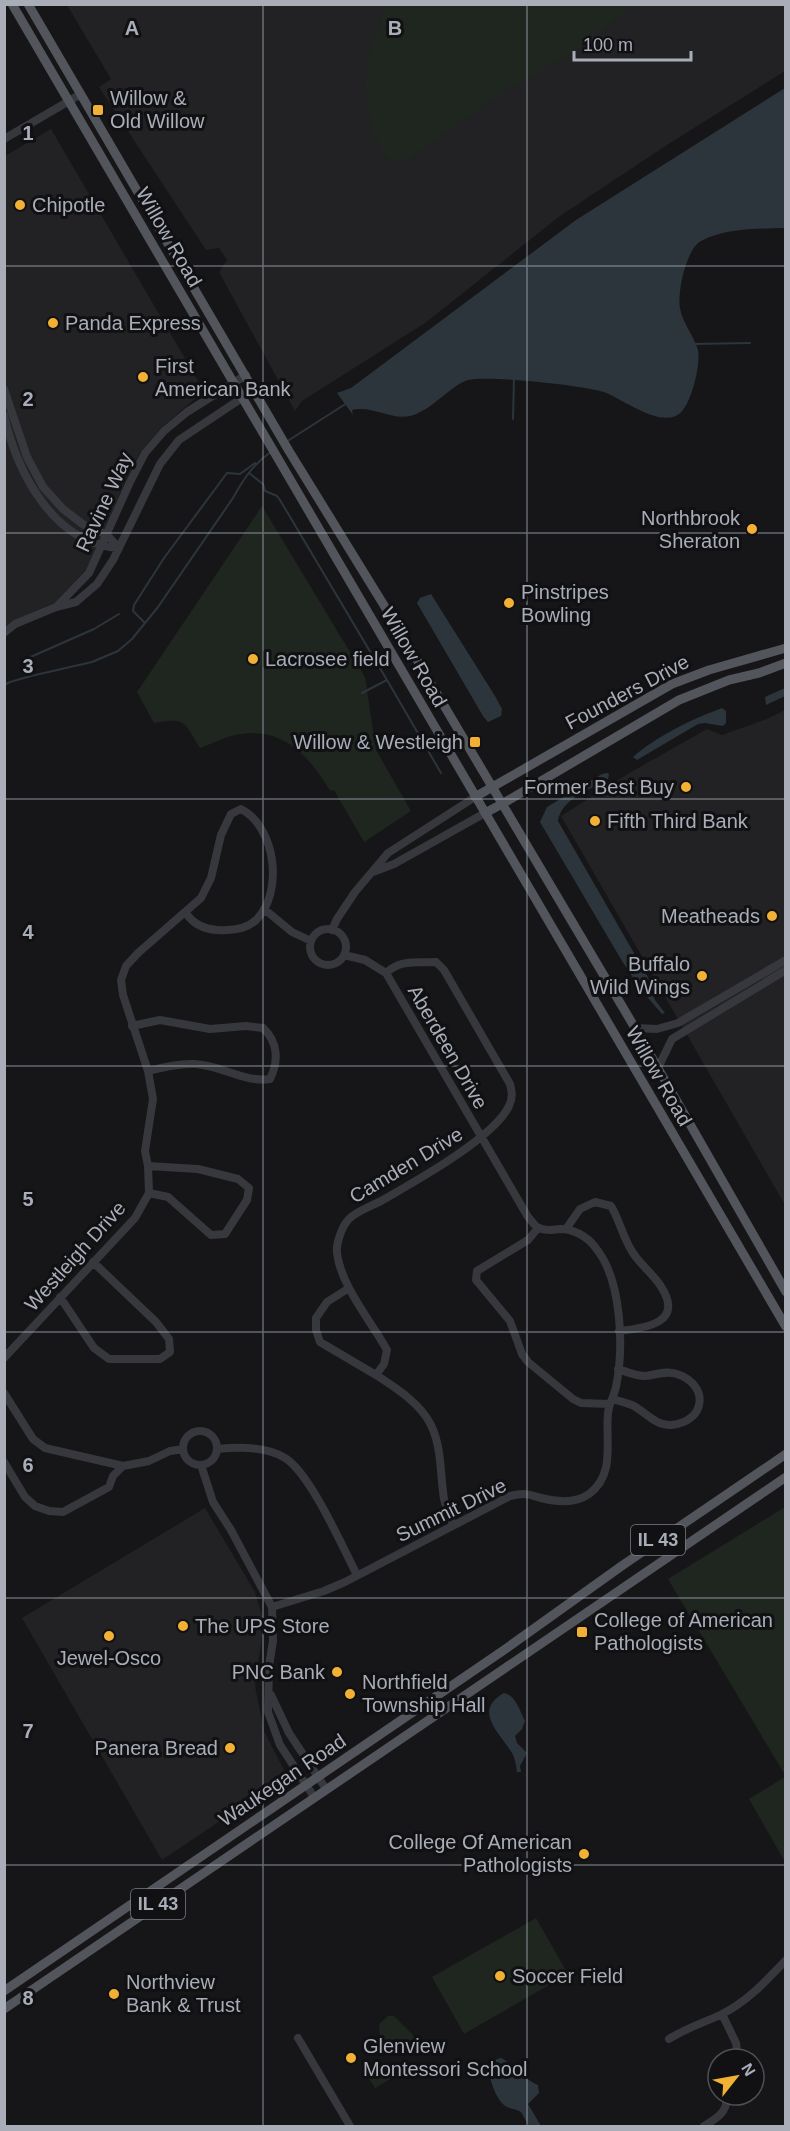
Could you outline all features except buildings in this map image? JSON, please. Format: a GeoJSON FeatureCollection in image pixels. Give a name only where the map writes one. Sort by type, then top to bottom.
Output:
{"type":"FeatureCollection","features":[{"type":"Feature","properties":{"kind":"main road","name":"Willow Road"},"geometry":{"type":"LineString","coordinates":[[12,4],[786,1327]]}},
{"type":"Feature","properties":{"kind":"main road","name":"Willow Road"},"geometry":{"type":"LineString","coordinates":[[28,4],[289,451],[635,1028],[786,1292]]}},
{"type":"Feature","properties":{"kind":"main road"},"geometry":{"type":"LineString","coordinates":[[177,285],[189,277]]}},
{"type":"Feature","properties":{"kind":"main road","name":"Founders Drive"},"geometry":{"type":"LineString","coordinates":[[475,797],[672,684],[709,670],[786,648]]}},
{"type":"Feature","properties":{"kind":"main road","name":"Founders Drive"},"geometry":{"type":"LineString","coordinates":[[485,813],[679,700],[729,680],[759,673],[786,663]]}},
{"type":"Feature","properties":{"kind":"main road","name":"Waukegan Road"},"geometry":{"type":"LineString","coordinates":[[4,1991],[786,1454]]}},
{"type":"Feature","properties":{"kind":"main road","name":"Waukegan Road"},"geometry":{"type":"LineString","coordinates":[[4,2008],[786,1477]]}},
{"type":"Feature","properties":{"kind":"main road"},"geometry":{"type":"LineString","coordinates":[[157,1887],[166,1899]]}},
{"type":"Feature","properties":{"kind":"street"},"geometry":{"type":"LineString","coordinates":[[4,139],[81,94]]}},
{"type":"Feature","properties":{"kind":"street","name":"Ravine Way"},"geometry":{"type":"LineString","coordinates":[[56,607],[90,573],[145,453],[164,431],[188,412],[246,375]]}},
{"type":"Feature","properties":{"kind":"street"},"geometry":{"type":"LineString","coordinates":[[4,389],[27,457],[43,487],[63,508],[77,519],[107,535],[119,548]]}},
{"type":"Feature","properties":{"kind":"street","name":"Ravine Way"},"geometry":{"type":"LineString","coordinates":[[4,633],[15,624],[56,607],[76,602],[97,584],[119,548],[160,464],[179,440],[254,390]]}},
{"type":"Feature","properties":{"kind":"street"},"geometry":{"type":"LineString","coordinates":[[4,415],[16,454],[35,493],[61,523],[93,544],[119,548]]}},
{"type":"Feature","properties":{"kind":"street"},"geometry":{"type":"LineString","coordinates":[[332,930],[355,892],[388,853],[475,797]]}},
{"type":"Feature","properties":{"kind":"street","name":"Westleigh Drive"},"geometry":{"type":"LineString","coordinates":[[4,1358],[135,1218],[149,1194],[145,1151],[153,1099],[148,1071],[132,1026],[121,980],[126,966],[138,953],[201,898],[206,890],[221,835],[231,813],[241,810],[251,814],[263,831],[269,846],[274,880],[264,909]]}},
{"type":"Feature","properties":{"kind":"street"},"geometry":{"type":"LineString","coordinates":[[373,872],[394,864],[485,813]]}},
{"type":"Feature","properties":{"kind":"street"},"geometry":{"type":"LineString","coordinates":[[186,913],[192,922],[201,926],[234,931],[255,921],[264,909],[292,932],[311,941]]}},
{"type":"Feature","properties":{"kind":"street"},"geometry":{"type":"LineString","coordinates":[[322,930],[332,930],[344,940],[346,945],[344,956],[335,963],[323,964],[318,962],[311,953],[311,941],[313,936],[322,930]]}},
{"type":"Feature","properties":{"kind":"street","name":"Aberdeen Drive"},"geometry":{"type":"LineString","coordinates":[[344,956],[365,960],[386,973],[528,1217],[538,1227]]}},
{"type":"Feature","properties":{"kind":"street"},"geometry":{"type":"LineString","coordinates":[[635,1028],[657,1029],[678,1023],[786,960]]}},
{"type":"Feature","properties":{"kind":"street","name":"Aberdeen Drive"},"geometry":{"type":"LineString","coordinates":[[386,973],[394,966],[408,963],[436,962],[444,970],[510,1084],[513,1095],[510,1105],[498,1123],[482,1138]]}},
{"type":"Feature","properties":{"kind":"street"},"geometry":{"type":"LineString","coordinates":[[658,1068],[672,1039],[786,970]]}},
{"type":"Feature","properties":{"kind":"street"},"geometry":{"type":"LineString","coordinates":[[132,1026],[160,1020],[210,1029],[246,1026],[263,1028],[273,1037],[276,1056],[270,1079],[259,1081],[197,1064],[148,1071]]}},
{"type":"Feature","properties":{"kind":"street","name":"Camden Drive"},"geometry":{"type":"LineString","coordinates":[[376,1375],[384,1364],[387,1350],[349,1288],[340,1266],[337,1250],[340,1235],[349,1219],[482,1138]]}},
{"type":"Feature","properties":{"kind":"street"},"geometry":{"type":"LineString","coordinates":[[148,1166],[198,1169],[238,1179],[249,1188],[247,1200],[225,1234],[211,1235],[168,1197],[149,1194]]}},
{"type":"Feature","properties":{"kind":"street"},"geometry":{"type":"LineString","coordinates":[[566,1229],[580,1209],[595,1202],[611,1206],[632,1252],[659,1284],[667,1302],[668,1311],[664,1318],[649,1326],[619,1331]]}},
{"type":"Feature","properties":{"kind":"street"},"geometry":{"type":"LineString","coordinates":[[538,1227],[528,1240],[477,1271],[476,1280],[505,1312],[515,1331],[522,1354],[534,1368],[573,1400],[633,1406],[656,1421],[670,1425],[690,1419],[698,1412],[700,1399],[696,1388],[676,1373],[664,1372],[645,1376],[618,1369]]}},
{"type":"Feature","properties":{"kind":"street","name":"Summit Drive"},"geometry":{"type":"LineString","coordinates":[[272,1607],[324,1591],[510,1496],[525,1494],[560,1502],[577,1500],[589,1494],[601,1483],[608,1465],[608,1420],[618,1369],[619,1331],[616,1302],[609,1271],[594,1244],[582,1235],[566,1229],[547,1230],[538,1227]]}},
{"type":"Feature","properties":{"kind":"street"},"geometry":{"type":"LineString","coordinates":[[60,1297],[94,1348],[109,1359],[160,1359],[170,1352],[170,1339],[156,1322],[93,1262]]}},
{"type":"Feature","properties":{"kind":"street"},"geometry":{"type":"LineString","coordinates":[[349,1288],[327,1302],[316,1318],[316,1330],[320,1342],[401,1392],[430,1423],[438,1445],[444,1500],[453,1525]]}},
{"type":"Feature","properties":{"kind":"street"},"geometry":{"type":"LineString","coordinates":[[4,1393],[33,1439],[45,1448],[123,1466],[148,1461],[170,1451],[183,1449]]}},
{"type":"Feature","properties":{"kind":"street"},"geometry":{"type":"LineString","coordinates":[[198,1431],[210,1434],[216,1441],[217,1449],[210,1462],[201,1465],[189,1461],[183,1449],[187,1437],[198,1431]]}},
{"type":"Feature","properties":{"kind":"street"},"geometry":{"type":"LineString","coordinates":[[217,1449],[263,1450],[285,1457],[303,1474],[357,1575]]}},
{"type":"Feature","properties":{"kind":"street"},"geometry":{"type":"LineString","coordinates":[[4,1462],[25,1497],[35,1506],[49,1511],[63,1512],[109,1487],[113,1476],[123,1466]]}},
{"type":"Feature","properties":{"kind":"street"},"geometry":{"type":"LineString","coordinates":[[201,1465],[213,1502],[231,1530],[272,1607],[273,1641],[269,1665],[268,1712],[280,1745],[315,1797]]}},
{"type":"Feature","properties":{"kind":"street"},"geometry":{"type":"LineString","coordinates":[[269,1691],[289,1734],[326,1789]]}},
{"type":"Feature","properties":{"kind":"street"},"geometry":{"type":"LineString","coordinates":[[669,2039],[722,2014],[753,1994],[786,1960]]}},
{"type":"Feature","properties":{"kind":"street"},"geometry":{"type":"LineString","coordinates":[[722,2014],[736,2047]]}},
{"type":"Feature","properties":{"kind":"street"},"geometry":{"type":"LineString","coordinates":[[298,2038],[350,2127]]}},
{"type":"Feature","properties":{"kind":"street"},"geometry":{"type":"LineString","coordinates":[[704,2127],[726,2107]]}},
{"type":"Feature","properties":{"kind":"shaded area"},"geometry":{"type":"Polygon","coordinates":[[[67,5],[785,5],[785,71],[560,216],[425,323],[302,401],[295,411],[219,272],[227,260],[219,248],[206,250],[99,87],[111,79],[67,5]]]}},
{"type":"Feature","properties":{"kind":"shaded area"},"geometry":{"type":"Polygon","coordinates":[[[378,5],[634,5],[573,52],[501,94],[405,161],[396,161],[379,145],[373,132],[367,101],[366,72],[385,8],[378,5]]]}},
{"type":"Feature","properties":{"kind":"shaded area"},"geometry":{"type":"Polygon","coordinates":[[[785,88],[785,228],[742,230],[721,234],[701,241],[691,253],[681,282],[679,301],[683,318],[699,356],[691,394],[679,414],[671,417],[651,415],[593,389],[514,380],[468,380],[418,414],[403,417],[367,409],[352,410],[353,415],[337,393],[351,388],[576,220],[785,88]]]}},
{"type":"Feature","properties":{"kind":"shaded area"},"geometry":{"type":"Polygon","coordinates":[[[51,129],[204,391],[161,428],[141,451],[86,570],[54,603],[13,621],[5,627],[5,156],[51,129]]]}},
{"type":"Feature","properties":{"kind":"shaded area"},"geometry":{"type":"Polygon","coordinates":[[[262,506],[365,677],[376,750],[411,811],[364,842],[334,790],[329,789],[312,764],[291,745],[266,735],[251,733],[231,736],[200,748],[183,724],[173,721],[154,723],[137,692],[262,506]]]}},
{"type":"Feature","properties":{"kind":"shaded area"},"geometry":{"type":"Polygon","coordinates":[[[431,594],[495,696],[502,709],[501,716],[488,722],[483,716],[417,603],[420,598],[431,594]]]}},
{"type":"Feature","properties":{"kind":"shaded area"},"geometry":{"type":"Polygon","coordinates":[[[785,688],[785,696],[766,705],[765,697],[785,688]]]}},
{"type":"Feature","properties":{"kind":"shaded area"},"geometry":{"type":"Polygon","coordinates":[[[722,708],[726,711],[726,723],[723,726],[698,724],[637,760],[633,757],[675,729],[722,708]]]}},
{"type":"Feature","properties":{"kind":"shaded area"},"geometry":{"type":"Polygon","coordinates":[[[785,710],[785,1205],[561,816],[631,772],[707,729],[722,735],[785,710]]]}},
{"type":"Feature","properties":{"kind":"shaded area"},"geometry":{"type":"Polygon","coordinates":[[[607,773],[609,774],[608,779],[571,801],[560,813],[558,821],[649,979],[655,1000],[665,1013],[662,1014],[642,991],[622,961],[540,822],[547,807],[607,773]]]}},
{"type":"Feature","properties":{"kind":"shaded area"},"geometry":{"type":"Polygon","coordinates":[[[785,1507],[785,1775],[668,1579],[785,1507]]]}},
{"type":"Feature","properties":{"kind":"shaded area"},"geometry":{"type":"Polygon","coordinates":[[[205,1508],[255,1592],[264,1622],[255,1686],[264,1731],[287,1776],[162,1860],[22,1618],[205,1508]]]}},
{"type":"Feature","properties":{"kind":"shaded area"},"geometry":{"type":"Polygon","coordinates":[[[504,1693],[515,1700],[525,1721],[522,1729],[515,1736],[517,1743],[527,1753],[520,1766],[521,1772],[517,1772],[513,1755],[491,1722],[489,1715],[490,1707],[504,1693]]]}},
{"type":"Feature","properties":{"kind":"shaded area"},"geometry":{"type":"Polygon","coordinates":[[[785,1777],[785,1862],[749,1799],[785,1777]]]}},
{"type":"Feature","properties":{"kind":"shaded area","name":"Soccer Field"},"geometry":{"type":"Polygon","coordinates":[[[536,1918],[568,1974],[464,2034],[432,1977],[536,1918]]]}},
{"type":"Feature","properties":{"kind":"shaded area"},"geometry":{"type":"Polygon","coordinates":[[[388,2016],[394,2016],[414,2036],[413,2041],[406,2047],[402,2048],[380,2040],[379,2024],[388,2016]]]}},
{"type":"Feature","properties":{"kind":"shaded area"},"geometry":{"type":"Polygon","coordinates":[[[501,2058],[538,2085],[539,2093],[528,2104],[541,2126],[529,2126],[521,2112],[507,2107],[499,2100],[491,2082],[489,2065],[501,2058]]]}},
{"type":"Feature","properties":{"kind":"shaded area"},"geometry":{"type":"Polygon","coordinates":[[[384,2064],[392,2078],[375,2088],[368,2077],[384,2064]]]}},
{"type":"Feature","properties":{"kind":"waterway"},"geometry":{"type":"LineString","coordinates":[[693,344],[750,343]]}},
{"type":"Feature","properties":{"kind":"waterway"},"geometry":{"type":"LineString","coordinates":[[513,419],[514,378]]}},
{"type":"Feature","properties":{"kind":"waterway"},"geometry":{"type":"LineString","coordinates":[[286,442],[347,403]]}},
{"type":"Feature","properties":{"kind":"waterway"},"geometry":{"type":"LineString","coordinates":[[4,685],[31,676],[92,662],[118,651],[132,639],[158,607],[249,473],[271,452]]}},
{"type":"Feature","properties":{"kind":"waterway"},"geometry":{"type":"LineString","coordinates":[[145,623],[133,611],[134,605],[164,558],[227,473],[240,474],[255,463]]}},
{"type":"Feature","properties":{"kind":"waterway"},"geometry":{"type":"LineString","coordinates":[[249,473],[263,484],[265,491],[277,496],[280,500],[387,680],[362,693]]}},
{"type":"Feature","properties":{"kind":"waterway"},"geometry":{"type":"LineString","coordinates":[[31,675],[26,659],[94,629],[119,614]]}},
{"type":"Feature","properties":{"kind":"waterway"},"geometry":{"type":"LineString","coordinates":[[387,680],[441,773]]}},
{"type":"Feature","properties":{"kind":"place","name":"Willow & Old Willow"},"geometry":{"type":"Point","coordinates":[98,110]}},
{"type":"Feature","properties":{"kind":"place","name":"Chipotle"},"geometry":{"type":"Point","coordinates":[20,205]}},
{"type":"Feature","properties":{"kind":"place","name":"Panda Express"},"geometry":{"type":"Point","coordinates":[53,323]}},
{"type":"Feature","properties":{"kind":"place","name":"First American Bank"},"geometry":{"type":"Point","coordinates":[143,377]}},
{"type":"Feature","properties":{"kind":"place","name":"Northbrook Sheraton"},"geometry":{"type":"Point","coordinates":[752,529]}},
{"type":"Feature","properties":{"kind":"place","name":"Pinstripes Bowling"},"geometry":{"type":"Point","coordinates":[509,603]}},
{"type":"Feature","properties":{"kind":"place","name":"Lacrosee field"},"geometry":{"type":"Point","coordinates":[253,659]}},
{"type":"Feature","properties":{"kind":"place","name":"Willow & Westleigh"},"geometry":{"type":"Point","coordinates":[475,742]}},
{"type":"Feature","properties":{"kind":"place","name":"Former Best Buy"},"geometry":{"type":"Point","coordinates":[686,787]}},
{"type":"Feature","properties":{"kind":"place","name":"Fifth Third Bank"},"geometry":{"type":"Point","coordinates":[595,821]}},
{"type":"Feature","properties":{"kind":"place","name":"Meatheads"},"geometry":{"type":"Point","coordinates":[772,916]}},
{"type":"Feature","properties":{"kind":"place","name":"Buffalo Wild Wings"},"geometry":{"type":"Point","coordinates":[702,976]}},
{"type":"Feature","properties":{"kind":"place","name":"The UPS Store"},"geometry":{"type":"Point","coordinates":[183,1626]}},
{"type":"Feature","properties":{"kind":"place","name":"College of American Pathologists"},"geometry":{"type":"Point","coordinates":[582,1632]}},
{"type":"Feature","properties":{"kind":"place","name":"Jewel-Osco"},"geometry":{"type":"Point","coordinates":[109,1636]}},
{"type":"Feature","properties":{"kind":"place","name":"PNC Bank"},"geometry":{"type":"Point","coordinates":[337,1672]}},
{"type":"Feature","properties":{"kind":"place","name":"Northfield Township Hall"},"geometry":{"type":"Point","coordinates":[350,1694]}},
{"type":"Feature","properties":{"kind":"place","name":"Panera Bread"},"geometry":{"type":"Point","coordinates":[230,1748]}},
{"type":"Feature","properties":{"kind":"place","name":"College Of American Pathologists"},"geometry":{"type":"Point","coordinates":[584,1854]}},
{"type":"Feature","properties":{"kind":"place","name":"Soccer Field"},"geometry":{"type":"Point","coordinates":[500,1976]}},
{"type":"Feature","properties":{"kind":"place","name":"Northview Bank & Trust"},"geometry":{"type":"Point","coordinates":[114,1994]}},
{"type":"Feature","properties":{"kind":"place","name":"Glenview Montessori School"},"geometry":{"type":"Point","coordinates":[351,2058]}}]}
